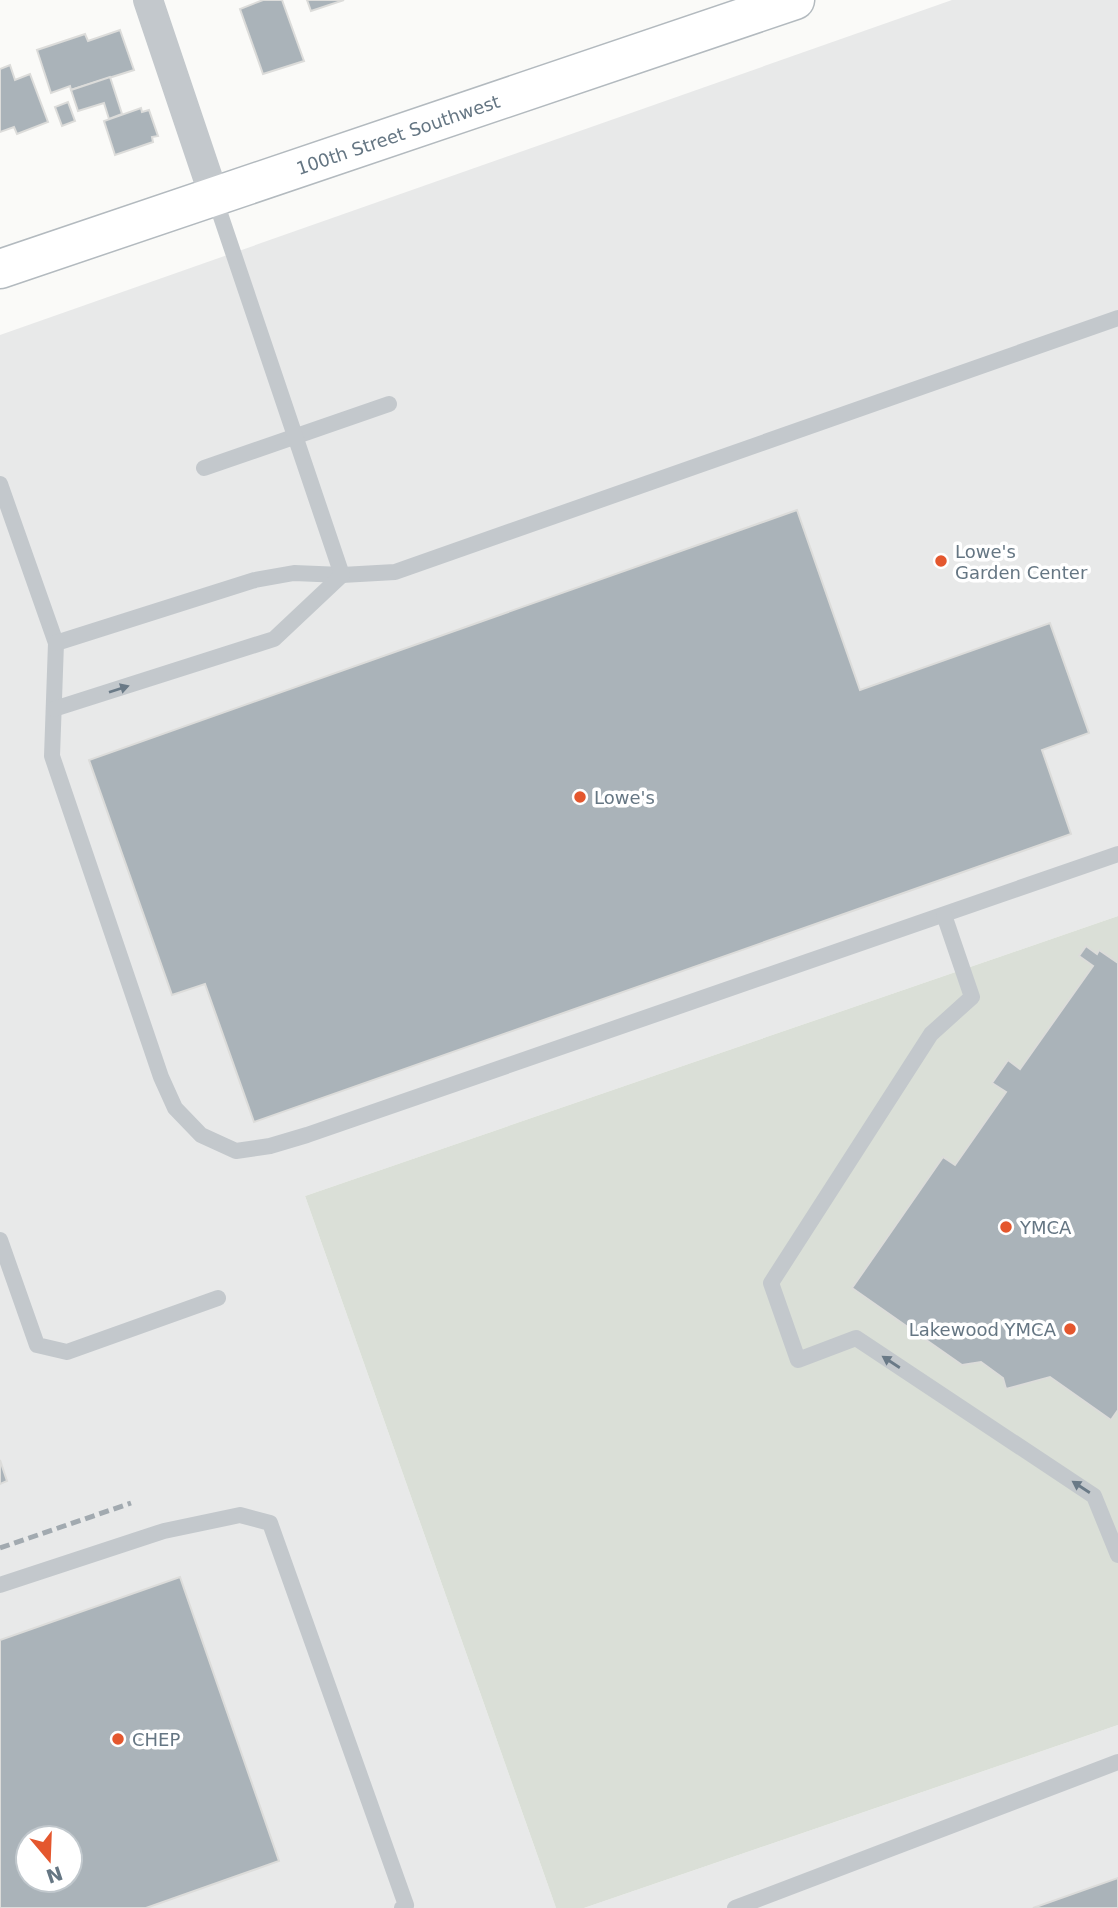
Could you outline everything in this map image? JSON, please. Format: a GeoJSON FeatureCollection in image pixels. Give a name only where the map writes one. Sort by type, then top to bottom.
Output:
{"type":"FeatureCollection","features":[{"type":"Feature","properties":{"kind":"main road","name":"100th Street Southwest"},"geometry":{"type":"LineString","coordinates":[[0,269],[795,0]]}},
{"type":"Feature","properties":{"kind":"street"},"geometry":{"type":"LineString","coordinates":[[148,0],[214,196]]}},
{"type":"Feature","properties":{"kind":"lane"},"geometry":{"type":"LineString","coordinates":[[214,196],[342,575]]}},
{"type":"Feature","properties":{"kind":"lane"},"geometry":{"type":"LineString","coordinates":[[55,643],[255,580],[294,573],[342,575],[395,572],[1118,318]]}},
{"type":"Feature","properties":{"kind":"lane"},"geometry":{"type":"LineString","coordinates":[[204,468],[388,404]]}},
{"type":"Feature","properties":{"kind":"lane"},"geometry":{"type":"LineString","coordinates":[[0,484],[55,643],[52,756],[161,1077],[175,1108],[201,1135],[236,1151],[270,1146],[307,1135],[1118,854]]}},
{"type":"Feature","properties":{"kind":"lane"},"geometry":{"type":"LineString","coordinates":[[54,709],[274,639],[342,575]]}},
{"type":"Feature","properties":{"kind":"lane"},"geometry":{"type":"LineString","coordinates":[[944,915],[972,997],[931,1034],[771,1283],[798,1360],[856,1338],[1094,1496],[1116,1550]]}},
{"type":"Feature","properties":{"kind":"lane"},"geometry":{"type":"LineString","coordinates":[[0,1240],[37,1345],[67,1352],[218,1298]]}},
{"type":"Feature","properties":{"kind":"lane"},"geometry":{"type":"LineString","coordinates":[[0,1585],[163,1531],[240,1515],[270,1524],[406,1905],[402,1908]]}},
{"type":"Feature","properties":{"kind":"lane"},"geometry":{"type":"LineString","coordinates":[[735,1908],[1118,1762]]}},
{"type":"Feature","properties":{"kind":"shaded area"},"geometry":{"type":"Polygon","coordinates":[[[952,0],[1118,0],[1118,916],[305,1196],[556,1908],[0,1908],[0,335],[952,0]]]}},
{"type":"Feature","properties":{"kind":"shaded area"},"geometry":{"type":"Polygon","coordinates":[[[1118,916],[1118,1725],[584,1908],[556,1908],[305,1196],[1118,916]]]}},
{"type":"Feature","properties":{"kind":"shaded area"},"geometry":{"type":"Polygon","coordinates":[[[1118,1725],[1118,1908],[584,1908],[1118,1725]]]}},
{"type":"Feature","properties":{"kind":"building"},"geometry":{"type":"Polygon","coordinates":[[[263,0],[282,0],[304,61],[263,74],[240,9],[263,0]]]}},
{"type":"Feature","properties":{"kind":"building"},"geometry":{"type":"Polygon","coordinates":[[[307,0],[344,0],[311,11],[307,0]]]}},
{"type":"Feature","properties":{"kind":"building"},"geometry":{"type":"Polygon","coordinates":[[[120,30],[134,70],[71,90],[70,86],[51,93],[37,50],[85,34],[88,41],[120,30]]]}},
{"type":"Feature","properties":{"kind":"building"},"geometry":{"type":"Polygon","coordinates":[[[10,65],[15,80],[30,74],[48,122],[17,134],[14,127],[0,132],[0,69],[10,65]]]}},
{"type":"Feature","properties":{"kind":"building"},"geometry":{"type":"Polygon","coordinates":[[[110,77],[122,114],[109,119],[104,103],[78,111],[71,90],[110,77]]]}},
{"type":"Feature","properties":{"kind":"building"},"geometry":{"type":"Polygon","coordinates":[[[68,102],[75,121],[62,126],[55,107],[68,102]]]}},
{"type":"Feature","properties":{"kind":"building"},"geometry":{"type":"Polygon","coordinates":[[[141,108],[142,112],[149,110],[158,136],[152,137],[153,142],[115,155],[104,121],[141,108]]]}},
{"type":"Feature","properties":{"kind":"building","name":"Lowe's"},"geometry":{"type":"Polygon","coordinates":[[[797,510],[860,690],[1050,623],[1089,733],[1042,750],[1071,834],[254,1122],[205,984],[172,995],[89,760],[797,510]]]}},
{"type":"Feature","properties":{"kind":"building","name":"YMCA"},"geometry":{"type":"Polygon","coordinates":[[[1086,946],[1097,954],[1099,950],[1118,963],[1118,1410],[1111,1420],[1050,1377],[1006,1389],[1003,1378],[981,1362],[962,1365],[852,1288],[943,1157],[955,1165],[1006,1092],[992,1083],[1008,1060],[1020,1069],[1093,966],[1079,956],[1086,946]]]}},
{"type":"Feature","properties":{"kind":"building"},"geometry":{"type":"Polygon","coordinates":[[[0,1460],[7,1481],[0,1484],[0,1460]]]}},
{"type":"Feature","properties":{"kind":"building","name":"CHEP"},"geometry":{"type":"Polygon","coordinates":[[[180,1577],[279,1861],[146,1908],[0,1908],[0,1640],[180,1577]]]}},
{"type":"Feature","properties":{"kind":"building"},"geometry":{"type":"Polygon","coordinates":[[[1118,1878],[1118,1908],[1033,1908],[1118,1878]]]}},
{"type":"Feature","properties":{"kind":"railway"},"geometry":{"type":"LineString","coordinates":[[0,1548],[131,1503]]}},
{"type":"Feature","properties":{"kind":"place","name":"Lowe's Garden Center"},"geometry":{"type":"Point","coordinates":[941,561]}},
{"type":"Feature","properties":{"kind":"place","name":"Lowe's"},"geometry":{"type":"Point","coordinates":[580,797]}},
{"type":"Feature","properties":{"kind":"place","name":"YMCA"},"geometry":{"type":"Point","coordinates":[1006,1227]}},
{"type":"Feature","properties":{"kind":"place","name":"Lakewood YMCA"},"geometry":{"type":"Point","coordinates":[1070,1329]}},
{"type":"Feature","properties":{"kind":"place","name":"CHEP"},"geometry":{"type":"Point","coordinates":[118,1739]}}]}
